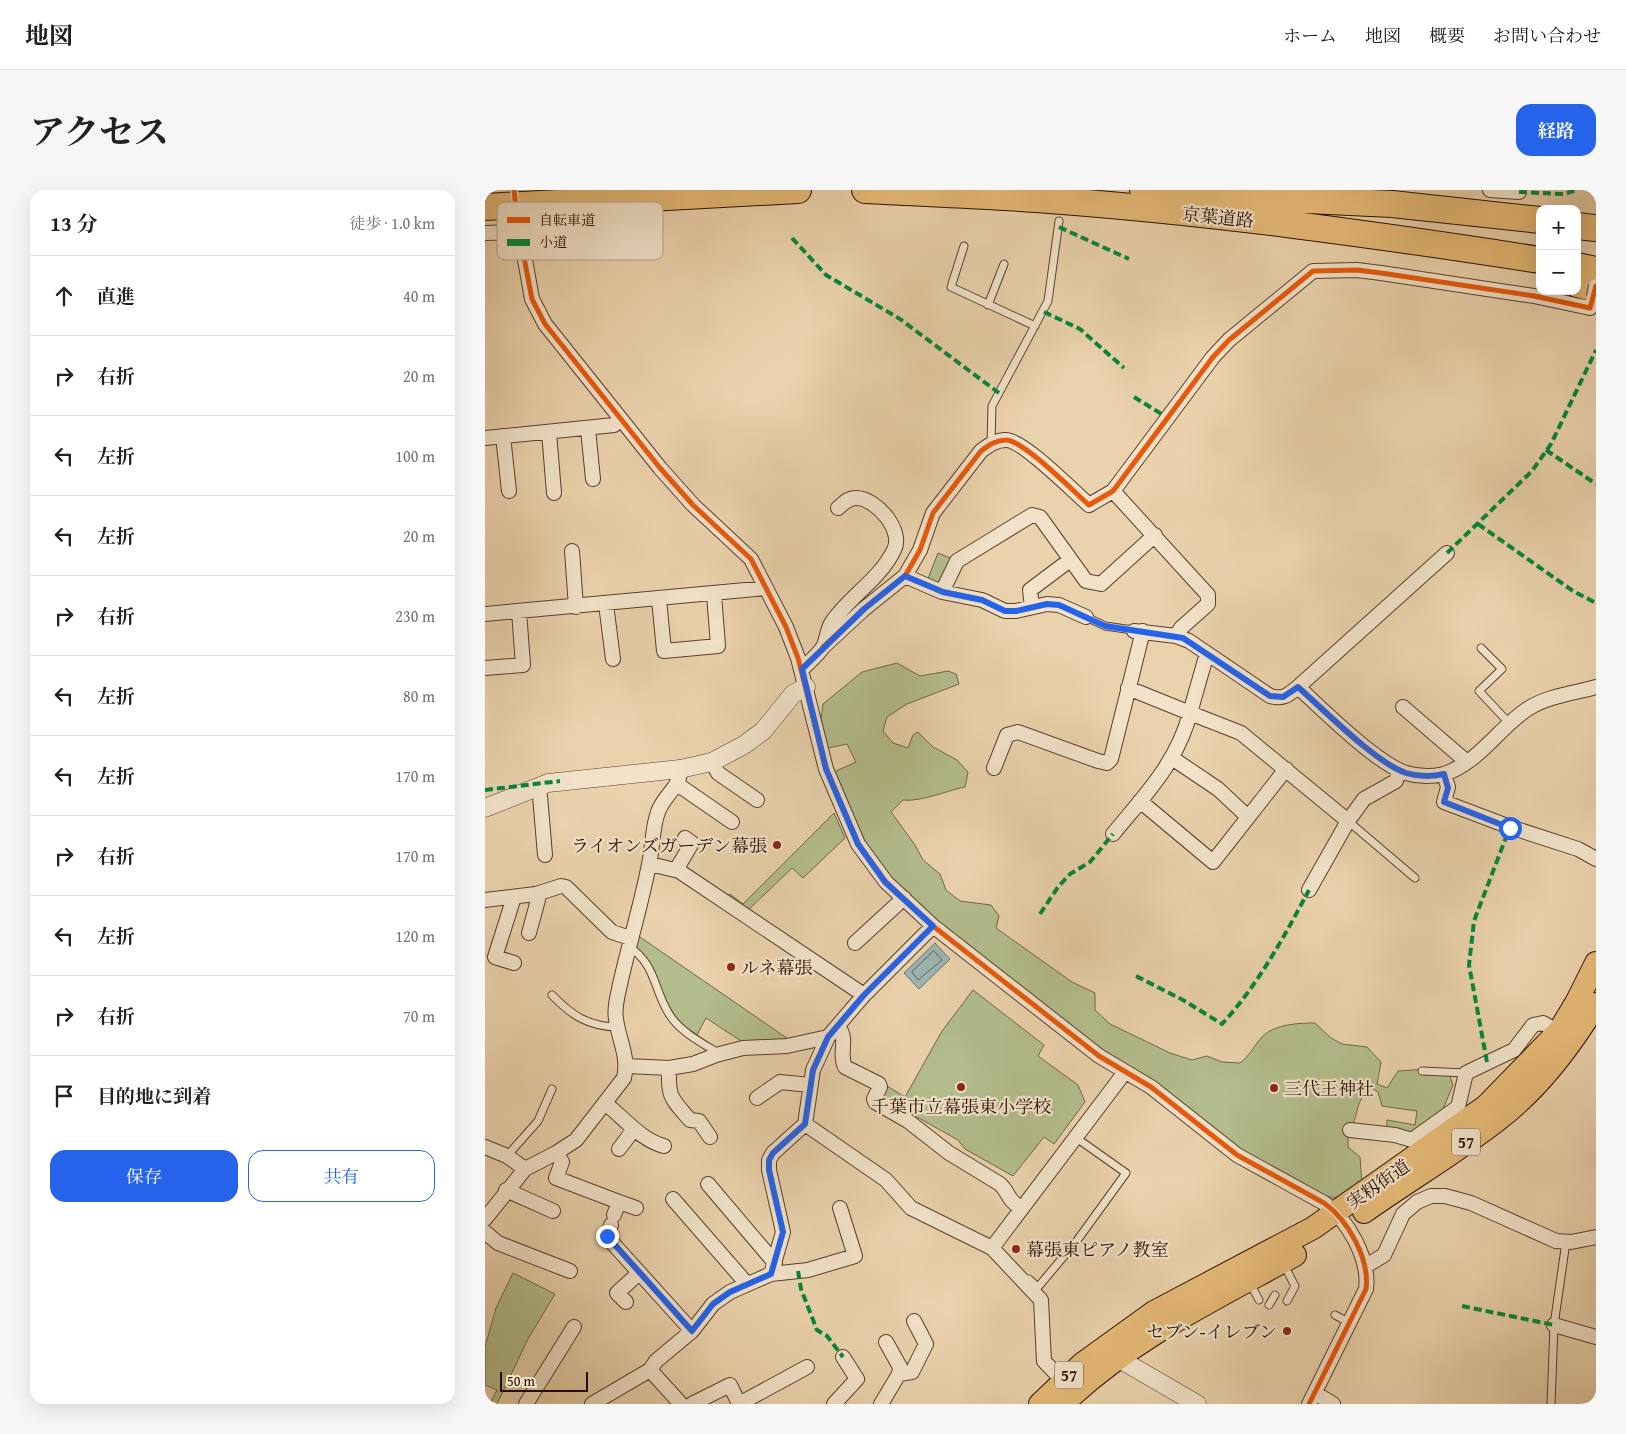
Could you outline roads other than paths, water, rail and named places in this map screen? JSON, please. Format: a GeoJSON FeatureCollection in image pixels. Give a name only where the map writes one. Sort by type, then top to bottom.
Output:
{"type":"FeatureCollection","features":[{"type":"Feature","properties":{"kind":"highway"},"geometry":{"type":"LineString","coordinates":[[577,202],[798,190]]}},
{"type":"Feature","properties":{"kind":"highway","name":"京葉道路"},"geometry":{"type":"LineString","coordinates":[[865,190],[1036,199],[1219,216],[1389,236],[1536,259]]}},
{"type":"Feature","properties":{"kind":"highway","name":"京葉道路"},"geometry":{"type":"LineString","coordinates":[[1143,190],[1196,195],[1536,242]]}},
{"type":"Feature","properties":{"kind":"highway"},"geometry":{"type":"LineString","coordinates":[[1196,195],[1392,204],[1536,220]]}},
{"type":"Feature","properties":{"kind":"highway"},"geometry":{"type":"LineString","coordinates":[[1219,216],[1536,274]]}},
{"type":"Feature","properties":{"kind":"highway"},"geometry":{"type":"LineString","coordinates":[[1581,226],[1596,228]]}},
{"type":"Feature","properties":{"kind":"highway"},"geometry":{"type":"LineString","coordinates":[[1581,250],[1596,253]]}},
{"type":"Feature","properties":{"kind":"highway"},"geometry":{"type":"LineString","coordinates":[[1581,267],[1596,270]]}},
{"type":"Feature","properties":{"kind":"main road","name":"実籾街道"},"geometry":{"type":"LineString","coordinates":[[1039,1404],[1063,1380],[1163,1328],[1282,1262],[1340,1219],[1501,1117],[1543,1078],[1566,1036],[1580,996],[1596,963]]}},
{"type":"Feature","properties":{"kind":"main road","name":"実籾街道"},"geometry":{"type":"LineString","coordinates":[[1566,1036],[1596,1004]]}},
{"type":"Feature","properties":{"kind":"main road","name":"実籾街道"},"geometry":{"type":"LineString","coordinates":[[1063,1404],[1153,1312],[1305,1232],[1340,1219]]}},
{"type":"Feature","properties":{"kind":"street"},"geometry":{"type":"LineString","coordinates":[[1490,190],[1519,192]]}},
{"type":"Feature","properties":{"kind":"street"},"geometry":{"type":"LineString","coordinates":[[525,260],[532,299],[545,324],[660,468],[693,505],[751,558],[786,627],[802,669],[826,769],[858,844],[885,882],[933,926],[1030,1000],[1076,1039],[1158,1092],[1237,1155],[1324,1203],[1340,1219],[1365,1266],[1366,1289],[1312,1398],[1333,1404]]}},
{"type":"Feature","properties":{"kind":"street"},"geometry":{"type":"LineString","coordinates":[[802,669],[864,609],[905,576],[920,550],[933,513],[981,451],[991,443],[1007,440],[1023,446],[1089,505],[1113,491],[1213,357],[1229,340],[1313,271],[1357,270],[1381,273],[1533,296],[1591,308],[1591,289]]}},
{"type":"Feature","properties":{"kind":"street"},"geometry":{"type":"LineString","coordinates":[[485,438],[588,429],[614,425],[619,418]]}},
{"type":"Feature","properties":{"kind":"street"},"geometry":{"type":"LineString","coordinates":[[588,429],[593,479]]}},
{"type":"Feature","properties":{"kind":"street"},"geometry":{"type":"LineString","coordinates":[[549,432],[554,493]]}},
{"type":"Feature","properties":{"kind":"street"},"geometry":{"type":"LineString","coordinates":[[503,436],[509,491]]}},
{"type":"Feature","properties":{"kind":"street"},"geometry":{"type":"LineString","coordinates":[[1113,491],[1208,594],[1208,604],[1181,628],[1176,636]]}},
{"type":"Feature","properties":{"kind":"street"},"geometry":{"type":"LineString","coordinates":[[823,647],[831,623],[887,563],[896,548],[897,536],[889,520],[869,501],[857,498],[848,500],[838,508]]}},
{"type":"Feature","properties":{"kind":"street"},"geometry":{"type":"LineString","coordinates":[[943,592],[957,561],[1032,516],[1040,517],[1086,581],[1101,584],[1155,535]]}},
{"type":"Feature","properties":{"kind":"street"},"geometry":{"type":"LineString","coordinates":[[572,551],[576,606]]}},
{"type":"Feature","properties":{"kind":"street"},"geometry":{"type":"LineString","coordinates":[[994,768],[1007,735],[1018,732],[1107,763],[1111,759],[1128,688],[1138,631],[1176,636],[1189,641],[1272,696],[1283,697],[1298,687],[1447,553]]}},
{"type":"Feature","properties":{"kind":"street"},"geometry":{"type":"LineString","coordinates":[[1032,607],[1030,590],[1070,560]]}},
{"type":"Feature","properties":{"kind":"street"},"geometry":{"type":"LineString","coordinates":[[905,576],[943,592],[982,600],[1005,611],[1047,604],[1059,605],[1086,617]]}},
{"type":"Feature","properties":{"kind":"street"},"geometry":{"type":"LineString","coordinates":[[485,614],[766,588]]}},
{"type":"Feature","properties":{"kind":"street"},"geometry":{"type":"LineString","coordinates":[[659,599],[664,651],[718,646],[714,594]]}},
{"type":"Feature","properties":{"kind":"street"},"geometry":{"type":"LineString","coordinates":[[606,604],[613,660]]}},
{"type":"Feature","properties":{"kind":"street"},"geometry":{"type":"LineString","coordinates":[[485,668],[523,665],[519,611]]}},
{"type":"Feature","properties":{"kind":"street"},"geometry":{"type":"LineString","coordinates":[[1113,834],[1173,758],[1184,736],[1207,653]]}},
{"type":"Feature","properties":{"kind":"street"},"geometry":{"type":"LineString","coordinates":[[485,808],[548,783],[595,773],[678,777],[737,749],[771,723],[793,694],[807,687]]}},
{"type":"Feature","properties":{"kind":"street"},"geometry":{"type":"LineString","coordinates":[[1298,687],[1369,750],[1399,770],[1422,776],[1444,774],[1467,762],[1510,724],[1538,703],[1596,687]]}},
{"type":"Feature","properties":{"kind":"street"},"geometry":{"type":"LineString","coordinates":[[1128,688],[1241,733],[1348,820]]}},
{"type":"Feature","properties":{"kind":"street"},"geometry":{"type":"LineString","coordinates":[[1403,707],[1467,762]]}},
{"type":"Feature","properties":{"kind":"street"},"geometry":{"type":"LineString","coordinates":[[1173,758],[1218,789],[1248,817]]}},
{"type":"Feature","properties":{"kind":"street"},"geometry":{"type":"LineString","coordinates":[[713,762],[717,773],[757,800]]}},
{"type":"Feature","properties":{"kind":"street"},"geometry":{"type":"LineString","coordinates":[[1140,801],[1213,862],[1286,769]]}},
{"type":"Feature","properties":{"kind":"street"},"geometry":{"type":"LineString","coordinates":[[1309,890],[1348,820],[1364,799],[1396,781],[1399,770]]}},
{"type":"Feature","properties":{"kind":"street"},"geometry":{"type":"LineString","coordinates":[[1444,774],[1448,788],[1444,802],[1510,828],[1578,848],[1596,859]]}},
{"type":"Feature","properties":{"kind":"street"},"geometry":{"type":"LineString","coordinates":[[678,777],[731,822]]}},
{"type":"Feature","properties":{"kind":"street"},"geometry":{"type":"LineString","coordinates":[[485,1219],[506,1190],[525,1169],[557,1153],[576,1140],[606,1104],[624,1078],[627,1066],[618,1027],[616,1004],[629,942],[649,864],[659,808],[678,777]]}},
{"type":"Feature","properties":{"kind":"street"},"geometry":{"type":"LineString","coordinates":[[536,788],[540,796],[542,849]]}},
{"type":"Feature","properties":{"kind":"street"},"geometry":{"type":"LineString","coordinates":[[675,873],[692,842],[685,838]]}},
{"type":"Feature","properties":{"kind":"street"},"geometry":{"type":"LineString","coordinates":[[649,864],[675,873],[807,961],[864,995]]}},
{"type":"Feature","properties":{"kind":"street"},"geometry":{"type":"LineString","coordinates":[[485,900],[515,898],[561,886],[566,887],[586,912],[602,927],[629,942]]}},
{"type":"Feature","properties":{"kind":"street"},"geometry":{"type":"LineString","coordinates":[[529,933],[538,900],[536,894]]}},
{"type":"Feature","properties":{"kind":"street"},"geometry":{"type":"LineString","coordinates":[[514,963],[495,957],[515,898]]}},
{"type":"Feature","properties":{"kind":"street"},"geometry":{"type":"LineString","coordinates":[[855,943],[904,898]]}},
{"type":"Feature","properties":{"kind":"street"},"geometry":{"type":"LineString","coordinates":[[773,1268],[783,1232],[769,1170],[769,1160],[773,1153],[805,1124],[813,1070],[828,1037],[864,995],[933,926]]}},
{"type":"Feature","properties":{"kind":"street"},"geometry":{"type":"LineString","coordinates":[[1350,1130],[1395,1135],[1412,1140],[1458,1107],[1466,1073],[1513,1050],[1533,1025],[1543,1023],[1566,1036]]}},
{"type":"Feature","properties":{"kind":"street"},"geometry":{"type":"LineString","coordinates":[[837,1026],[844,1040],[843,1062],[845,1067],[879,1084],[880,1088],[874,1099],[875,1102],[908,1121],[949,1153],[1000,1184],[1004,1188],[1009,1200],[1021,1208]]}},
{"type":"Feature","properties":{"kind":"street"},"geometry":{"type":"LineString","coordinates":[[627,1066],[669,1068],[693,1064],[743,1048],[787,1046],[828,1037]]}},
{"type":"Feature","properties":{"kind":"street"},"geometry":{"type":"LineString","coordinates":[[669,1068],[669,1091],[671,1098],[690,1120],[699,1120],[710,1137]]}},
{"type":"Feature","properties":{"kind":"street"},"geometry":{"type":"LineString","coordinates":[[993,1248],[1021,1208],[1125,1072]]}},
{"type":"Feature","properties":{"kind":"street"},"geometry":{"type":"LineString","coordinates":[[757,1098],[781,1082],[810,1085]]}},
{"type":"Feature","properties":{"kind":"street"},"geometry":{"type":"LineString","coordinates":[[606,1104],[634,1129],[657,1144],[664,1146]]}},
{"type":"Feature","properties":{"kind":"street"},"geometry":{"type":"LineString","coordinates":[[805,1124],[887,1180],[911,1208],[993,1248],[1041,1300],[1044,1361],[1063,1380]]}},
{"type":"Feature","properties":{"kind":"street"},"geometry":{"type":"LineString","coordinates":[[619,1149],[634,1129]]}},
{"type":"Feature","properties":{"kind":"street"},"geometry":{"type":"LineString","coordinates":[[485,1147],[507,1156],[525,1169]]}},
{"type":"Feature","properties":{"kind":"street"},"geometry":{"type":"LineString","coordinates":[[557,1153],[562,1162],[557,1178],[615,1214],[636,1208]]}},
{"type":"Feature","properties":{"kind":"street"},"geometry":{"type":"LineString","coordinates":[[708,1184],[773,1268]]}},
{"type":"Feature","properties":{"kind":"street"},"geometry":{"type":"LineString","coordinates":[[506,1190],[553,1211]]}},
{"type":"Feature","properties":{"kind":"street"},"geometry":{"type":"LineString","coordinates":[[1365,1266],[1384,1255],[1403,1214],[1417,1202],[1431,1196],[1445,1196],[1471,1203],[1556,1241],[1566,1242],[1596,1237]]}},
{"type":"Feature","properties":{"kind":"street"},"geometry":{"type":"LineString","coordinates":[[673,1199],[747,1284]]}},
{"type":"Feature","properties":{"kind":"street"},"geometry":{"type":"LineString","coordinates":[[596,1403],[649,1370],[692,1331],[713,1304],[773,1268],[808,1270],[857,1262],[840,1208]]}},
{"type":"Feature","properties":{"kind":"street"},"geometry":{"type":"LineString","coordinates":[[615,1214],[607,1236],[692,1331]]}},
{"type":"Feature","properties":{"kind":"street"},"geometry":{"type":"LineString","coordinates":[[485,1232],[498,1242],[570,1271]]}},
{"type":"Feature","properties":{"kind":"street"},"geometry":{"type":"LineString","coordinates":[[625,1302],[617,1293],[639,1273]]}},
{"type":"Feature","properties":{"kind":"street"},"geometry":{"type":"LineString","coordinates":[[899,1374],[912,1372],[926,1344],[914,1321]]}},
{"type":"Feature","properties":{"kind":"street"},"geometry":{"type":"LineString","coordinates":[[1554,1325],[1596,1337]]}},
{"type":"Feature","properties":{"kind":"street"},"geometry":{"type":"LineString","coordinates":[[526,1404],[574,1327]]}},
{"type":"Feature","properties":{"kind":"street"},"geometry":{"type":"LineString","coordinates":[[881,1404],[899,1374],[900,1367],[886,1342]]}},
{"type":"Feature","properties":{"kind":"street"},"geometry":{"type":"LineString","coordinates":[[1110,1354],[1197,1404]]}},
{"type":"Feature","properties":{"kind":"street"},"geometry":{"type":"LineString","coordinates":[[834,1404],[857,1379],[843,1357]]}},
{"type":"Feature","properties":{"kind":"street"},"geometry":{"type":"LineString","coordinates":[[692,1404],[730,1385],[739,1404],[807,1367]]}},
{"type":"Feature","properties":{"kind":"street"},"geometry":{"type":"LineString","coordinates":[[649,1370],[681,1404]]}},
{"type":"Feature","properties":{"kind":"lane"},"geometry":{"type":"LineString","coordinates":[[991,443],[992,406],[1047,301],[1059,221]]}},
{"type":"Feature","properties":{"kind":"lane"},"geometry":{"type":"LineString","coordinates":[[964,246],[951,287],[1035,326]]}},
{"type":"Feature","properties":{"kind":"lane"},"geometry":{"type":"LineString","coordinates":[[988,305],[1004,264]]}},
{"type":"Feature","properties":{"kind":"lane"},"geometry":{"type":"LineString","coordinates":[[1086,617],[1105,626],[1138,631]]}},
{"type":"Feature","properties":{"kind":"lane"},"geometry":{"type":"LineString","coordinates":[[1481,648],[1502,669],[1479,691],[1510,724]]}},
{"type":"Feature","properties":{"kind":"lane"},"geometry":{"type":"LineString","coordinates":[[1348,820],[1415,878]]}},
{"type":"Feature","properties":{"kind":"lane"},"geometry":{"type":"LineString","coordinates":[[629,942],[649,966],[669,1014],[692,1037],[720,1054]]}},
{"type":"Feature","properties":{"kind":"lane"},"geometry":{"type":"LineString","coordinates":[[553,995],[563,1007],[578,1018],[599,1026],[618,1027]]}},
{"type":"Feature","properties":{"kind":"lane"},"geometry":{"type":"LineString","coordinates":[[1422,1071],[1466,1073]]}},
{"type":"Feature","properties":{"kind":"lane"},"geometry":{"type":"LineString","coordinates":[[507,1156],[539,1121],[552,1089]]}},
{"type":"Feature","properties":{"kind":"lane"},"geometry":{"type":"LineString","coordinates":[[1014,1269],[1038,1287],[1076,1242],[1126,1174],[1075,1137]]}},
{"type":"Feature","properties":{"kind":"lane"},"geometry":{"type":"LineString","coordinates":[[1551,1404],[1554,1325],[1566,1242]]}},
{"type":"Feature","properties":{"kind":"lane"},"geometry":{"type":"LineString","coordinates":[[1282,1262],[1295,1286],[1287,1301]]}},
{"type":"Feature","properties":{"kind":"lane"},"geometry":{"type":"LineString","coordinates":[[1249,1280],[1259,1300]]}},
{"type":"Feature","properties":{"kind":"lane"},"geometry":{"type":"LineString","coordinates":[[1269,1305],[1275,1295]]}},
{"type":"Feature","properties":{"kind":"lane"},"geometry":{"type":"LineString","coordinates":[[1335,1315],[1350,1323]]}},
{"type":"Feature","properties":{"kind":"water"},"geometry":{"type":"Polygon","coordinates":[[[935,943],[950,959],[919,989],[904,973],[935,943]]]}},
{"type":"Feature","properties":{"kind":"place","name":"ライオンズガーデン幕張"},"geometry":{"type":"Point","coordinates":[777,845]}},
{"type":"Feature","properties":{"kind":"place","name":"ルネ幕張"},"geometry":{"type":"Point","coordinates":[731,967]}},
{"type":"Feature","properties":{"kind":"place","name":"千葉市立幕張東小学校"},"geometry":{"type":"Point","coordinates":[961,1087]}},
{"type":"Feature","properties":{"kind":"place","name":"三代王神社"},"geometry":{"type":"Point","coordinates":[1274,1088]}},
{"type":"Feature","properties":{"kind":"place","name":"幕張東ピアノ教室"},"geometry":{"type":"Point","coordinates":[1016,1249]}},
{"type":"Feature","properties":{"kind":"place","name":"セブン-イレブン"},"geometry":{"type":"Point","coordinates":[1287,1331]}}]}
